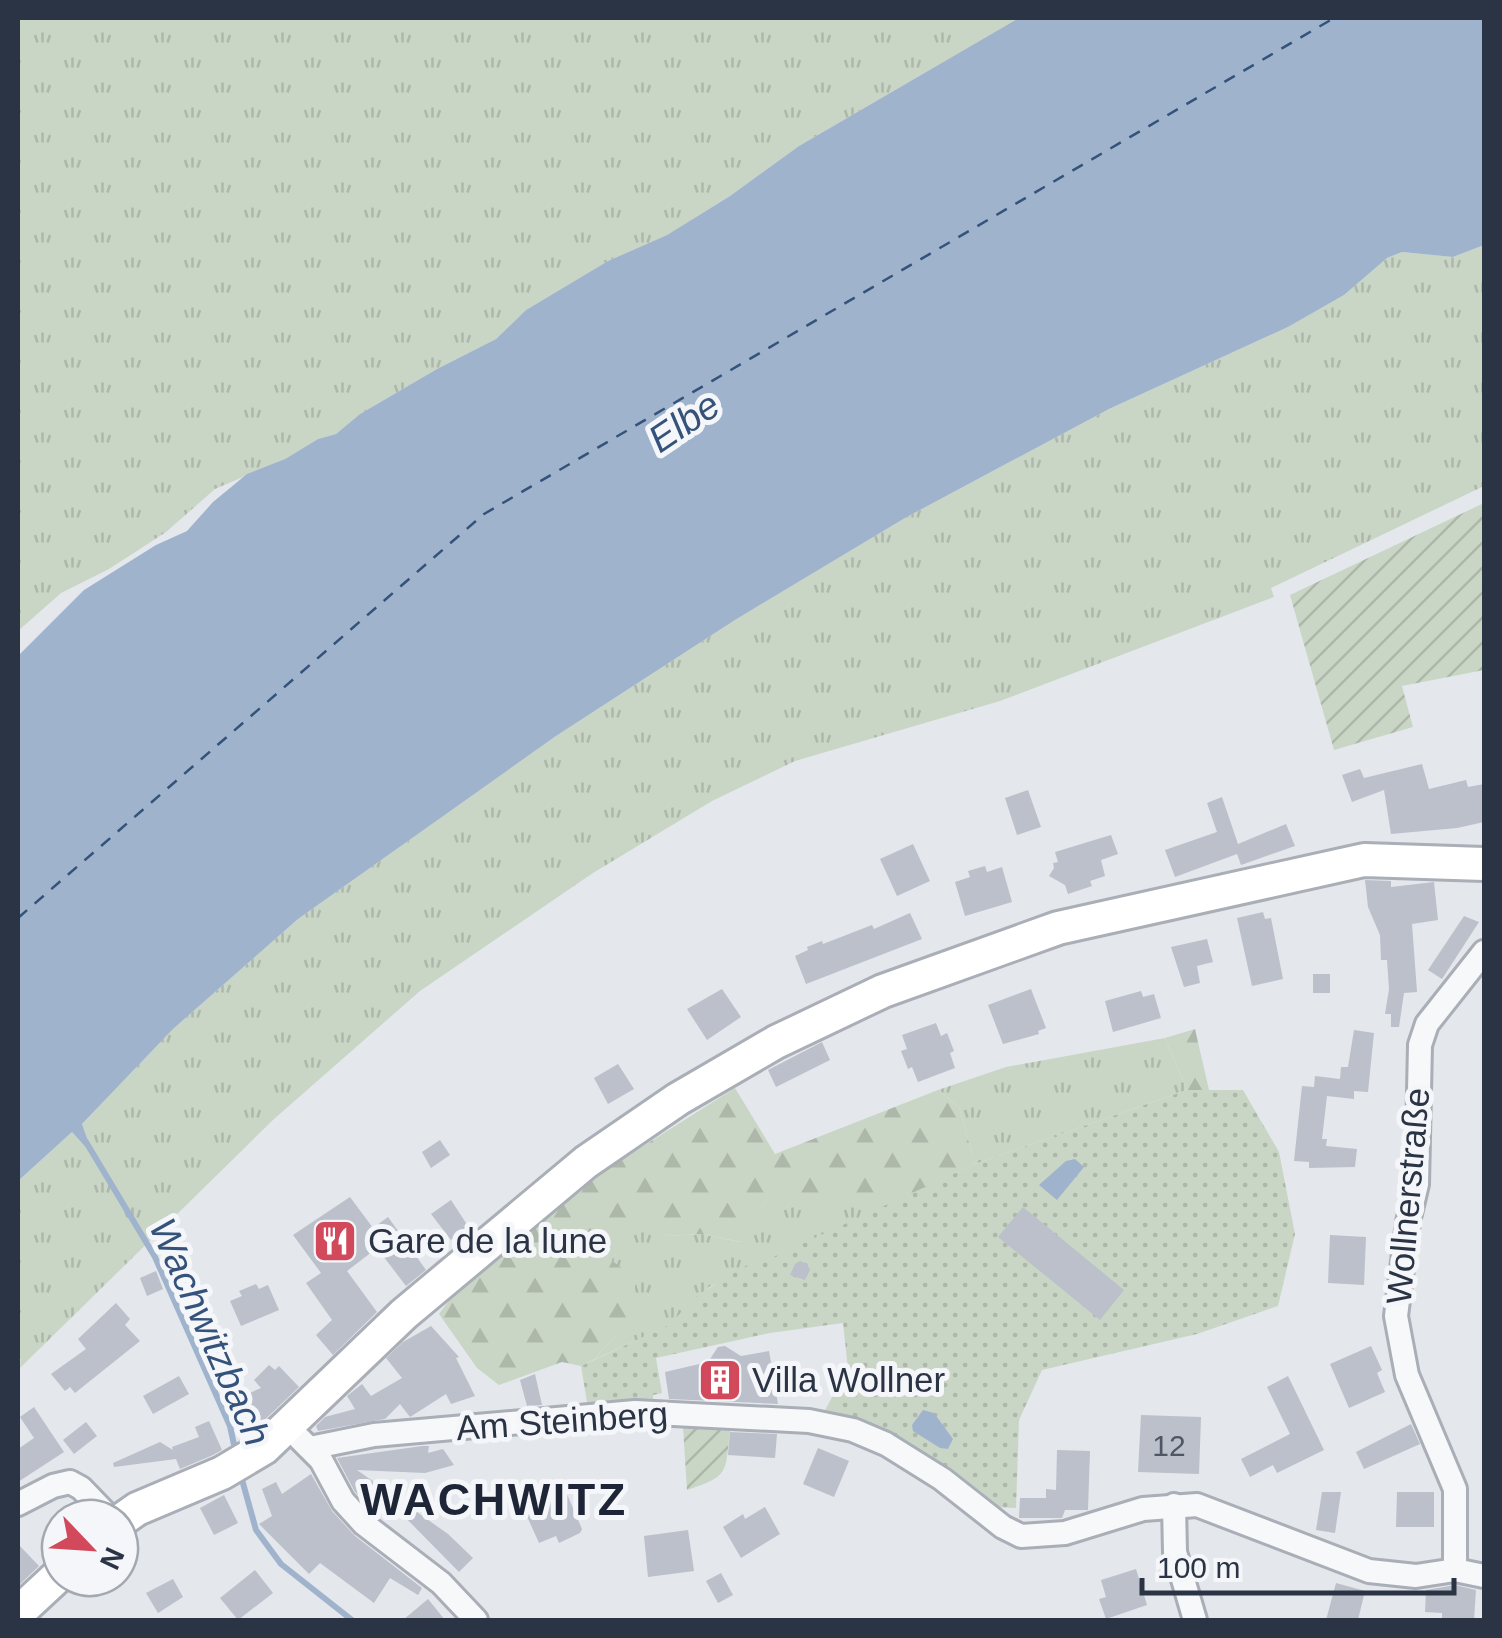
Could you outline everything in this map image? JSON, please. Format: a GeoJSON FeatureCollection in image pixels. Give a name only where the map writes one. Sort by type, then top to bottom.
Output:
{"type":"FeatureCollection","features":[{"type":"Feature","properties":{"kind":"main road"},"geometry":{"type":"LineString","coordinates":[[140,1508],[298,1437],[404,1314],[586,1162],[678,1099],[760,1051],[883,990],[1058,928],[1364,860],[1484,864]]}},
{"type":"Feature","properties":{"kind":"main road"},"geometry":{"type":"LineString","coordinates":[[18,1613],[40,1593]]}},
{"type":"Feature","properties":{"kind":"street","name":"Wollnerstraße"},"geometry":{"type":"LineString","coordinates":[[1455,1570],[1455,1489],[1407,1375],[1396,1316],[1417,1184],[1420,1045],[1427,1024],[1484,952]]}},
{"type":"Feature","properties":{"kind":"street","name":"Am Steinberg"},"geometry":{"type":"LineString","coordinates":[[298,1437],[374,1435],[635,1412],[795,1420],[852,1430],[886,1444],[942,1478],[1021,1536],[1065,1533],[1143,1509],[1196,1505],[1369,1570],[1416,1576],[1455,1570],[1484,1576]]}},
{"type":"Feature","properties":{"kind":"street"},"geometry":{"type":"LineString","coordinates":[[298,1437],[364,1524],[441,1583],[476,1620]]}},
{"type":"Feature","properties":{"kind":"street"},"geometry":{"type":"LineString","coordinates":[[18,1504],[70,1482],[91,1498]]}},
{"type":"Feature","properties":{"kind":"street"},"geometry":{"type":"LineString","coordinates":[[1174,1505],[1175,1552],[1195,1620]]}},
{"type":"Feature","properties":{"kind":"green space"},"geometry":{"type":"Polygon","coordinates":[[[18,18],[1019,18],[799,146],[667,235],[608,261],[526,310],[496,339],[360,414],[336,434],[215,489],[166,532],[109,569],[61,593],[18,631],[18,18]]]}},
{"type":"Feature","properties":{"kind":"green space"},"geometry":{"type":"Polygon","coordinates":[[[1484,245],[1484,486],[1271,588],[1274,597],[1000,701],[795,761],[712,801],[593,873],[420,991],[274,1119],[20,1368],[18,1181],[72,1132],[91,1149],[82,1124],[173,1029],[298,919],[556,736],[735,620],[905,518],[1109,409],[1288,327],[1344,295],[1387,258],[1402,252],[1453,257],[1484,245]]]}},
{"type":"Feature","properties":{"kind":"green space"},"geometry":{"type":"Polygon","coordinates":[[[1484,503],[1484,670],[1402,686],[1413,727],[1334,750],[1290,595],[1484,503]]]}},
{"type":"Feature","properties":{"kind":"green space"},"geometry":{"type":"Polygon","coordinates":[[[1195,1029],[1209,1090],[1187,1090],[1165,1038],[1195,1029]]]}},
{"type":"Feature","properties":{"kind":"green space"},"geometry":{"type":"Polygon","coordinates":[[[1165,1038],[1187,1090],[975,1164],[959,1107],[938,1090],[1006,1067],[1165,1038]]]}},
{"type":"Feature","properties":{"kind":"green space"},"geometry":{"type":"Polygon","coordinates":[[[735,1088],[775,1154],[938,1090],[959,1107],[975,1164],[901,1199],[767,1199],[741,1242],[701,1234],[667,1236],[643,1219],[611,1260],[635,1278],[635,1304],[617,1334],[593,1360],[581,1366],[562,1362],[499,1385],[477,1368],[439,1314],[450,1299],[596,1176],[735,1088]]]}},
{"type":"Feature","properties":{"kind":"green space"},"geometry":{"type":"Polygon","coordinates":[[[1187,1090],[1243,1090],[1279,1152],[1295,1234],[1278,1306],[1197,1334],[1042,1370],[1019,1420],[1016,1508],[992,1507],[822,1416],[841,1380],[849,1378],[843,1323],[770,1333],[656,1358],[662,1393],[653,1395],[653,1404],[588,1408],[581,1366],[669,1325],[699,1294],[749,1264],[754,1266],[975,1164],[1187,1090]]]}},
{"type":"Feature","properties":{"kind":"green space"},"geometry":{"type":"Polygon","coordinates":[[[767,1199],[901,1199],[709,1287],[670,1325],[593,1360],[617,1334],[611,1260],[643,1218],[667,1236],[701,1234],[740,1242],[767,1199]]]}},
{"type":"Feature","properties":{"kind":"green space"},"geometry":{"type":"Polygon","coordinates":[[[683,1427],[730,1431],[723,1471],[711,1481],[687,1490],[683,1427]]]}},
{"type":"Feature","properties":{"kind":"water","name":"Elbe"},"geometry":{"type":"Polygon","coordinates":[[[1019,18],[1484,18],[1484,245],[1453,257],[1402,252],[1387,258],[1344,295],[1288,327],[1109,409],[905,518],[735,620],[556,736],[298,919],[173,1029],[82,1124],[89,1151],[72,1132],[18,1181],[18,656],[84,590],[156,545],[187,531],[213,502],[247,474],[336,434],[360,414],[496,339],[526,310],[608,261],[667,235],[799,146],[1019,18]]]}},
{"type":"Feature","properties":{"kind":"water"},"geometry":{"type":"Polygon","coordinates":[[[1075,1159],[1084,1167],[1057,1200],[1039,1185],[1066,1161],[1075,1159]]]}},
{"type":"Feature","properties":{"kind":"water"},"geometry":{"type":"Polygon","coordinates":[[[923,1410],[934,1413],[953,1439],[948,1449],[913,1431],[912,1425],[923,1410]]]}},
{"type":"Feature","properties":{"kind":"building"},"geometry":{"type":"Polygon","coordinates":[[[1422,764],[1429,789],[1466,780],[1468,787],[1484,784],[1484,822],[1391,834],[1384,790],[1352,802],[1342,775],[1360,769],[1364,778],[1422,764]]]}},
{"type":"Feature","properties":{"kind":"building"},"geometry":{"type":"Polygon","coordinates":[[[1028,790],[1041,827],[1017,835],[1005,798],[1028,790]]]}},
{"type":"Feature","properties":{"kind":"building"},"geometry":{"type":"Polygon","coordinates":[[[1222,797],[1238,844],[1286,824],[1295,846],[1241,865],[1237,854],[1175,877],[1165,850],[1217,832],[1207,803],[1222,797]]]}},
{"type":"Feature","properties":{"kind":"building"},"geometry":{"type":"Polygon","coordinates":[[[1111,835],[1118,854],[1101,860],[1105,876],[1090,881],[1092,886],[1068,894],[1065,885],[1049,876],[1053,863],[1058,862],[1055,852],[1111,835]]]}},
{"type":"Feature","properties":{"kind":"building"},"geometry":{"type":"Polygon","coordinates":[[[913,844],[930,881],[897,896],[880,859],[913,844]]]}},
{"type":"Feature","properties":{"kind":"building"},"geometry":{"type":"Polygon","coordinates":[[[985,866],[987,872],[1002,867],[1012,902],[965,916],[955,882],[970,877],[968,871],[985,866]]]}},
{"type":"Feature","properties":{"kind":"building"},"geometry":{"type":"Polygon","coordinates":[[[1365,880],[1391,881],[1391,887],[1434,882],[1438,920],[1412,924],[1417,992],[1404,993],[1399,1027],[1391,1027],[1391,1014],[1385,1014],[1389,989],[1387,960],[1381,960],[1380,935],[1368,907],[1365,880]]]}},
{"type":"Feature","properties":{"kind":"building"},"geometry":{"type":"Polygon","coordinates":[[[1263,912],[1265,919],[1271,918],[1283,979],[1252,986],[1237,918],[1263,912]]]}},
{"type":"Feature","properties":{"kind":"building"},"geometry":{"type":"Polygon","coordinates":[[[910,913],[922,939],[806,984],[795,956],[807,947],[872,925],[874,929],[910,913]]]}},
{"type":"Feature","properties":{"kind":"building"},"geometry":{"type":"Polygon","coordinates":[[[1464,916],[1479,922],[1442,979],[1428,970],[1464,916]]]}},
{"type":"Feature","properties":{"kind":"building"},"geometry":{"type":"Polygon","coordinates":[[[1207,939],[1213,962],[1197,966],[1200,983],[1184,987],[1171,947],[1207,939]]]}},
{"type":"Feature","properties":{"kind":"building"},"geometry":{"type":"Polygon","coordinates":[[[1313,974],[1330,974],[1330,993],[1313,993],[1313,974]]]}},
{"type":"Feature","properties":{"kind":"building"},"geometry":{"type":"Polygon","coordinates":[[[722,989],[741,1017],[707,1040],[687,1009],[722,989]]]}},
{"type":"Feature","properties":{"kind":"building"},"geometry":{"type":"Polygon","coordinates":[[[1031,989],[1046,1028],[1039,1034],[1003,1044],[988,1005],[1031,989]]]}},
{"type":"Feature","properties":{"kind":"building"},"geometry":{"type":"Polygon","coordinates":[[[1141,991],[1143,997],[1154,994],[1161,1018],[1113,1032],[1105,1001],[1141,991]]]}},
{"type":"Feature","properties":{"kind":"building"},"geometry":{"type":"Polygon","coordinates":[[[936,1023],[941,1036],[947,1033],[955,1068],[918,1082],[901,1051],[907,1049],[902,1035],[936,1023]]]}},
{"type":"Feature","properties":{"kind":"building"},"geometry":{"type":"Polygon","coordinates":[[[1354,1030],[1374,1033],[1368,1092],[1354,1091],[1354,1099],[1327,1096],[1322,1139],[1327,1139],[1326,1146],[1357,1149],[1355,1167],[1309,1168],[1309,1162],[1294,1161],[1302,1086],[1314,1087],[1315,1076],[1340,1079],[1341,1067],[1348,1067],[1354,1030]]]}},
{"type":"Feature","properties":{"kind":"building"},"geometry":{"type":"Polygon","coordinates":[[[822,1042],[830,1060],[776,1087],[768,1070],[822,1042]]]}},
{"type":"Feature","properties":{"kind":"building"},"geometry":{"type":"Polygon","coordinates":[[[618,1064],[634,1089],[608,1104],[594,1078],[618,1064]]]}},
{"type":"Feature","properties":{"kind":"building"},"geometry":{"type":"Polygon","coordinates":[[[440,1140],[450,1155],[431,1168],[422,1152],[440,1140]]]}},
{"type":"Feature","properties":{"kind":"building"},"geometry":{"type":"Polygon","coordinates":[[[350,1197],[373,1228],[388,1217],[426,1270],[406,1286],[377,1248],[347,1271],[377,1312],[333,1355],[316,1335],[332,1320],[306,1283],[321,1273],[293,1235],[350,1197]]]}},
{"type":"Feature","properties":{"kind":"building"},"geometry":{"type":"Polygon","coordinates":[[[451,1200],[468,1226],[451,1240],[431,1214],[451,1200]]]}},
{"type":"Feature","properties":{"kind":"building"},"geometry":{"type":"Polygon","coordinates":[[[1023,1207],[1124,1290],[1100,1320],[998,1237],[1023,1207]]]}},
{"type":"Feature","properties":{"kind":"building"},"geometry":{"type":"Polygon","coordinates":[[[1330,1235],[1366,1237],[1364,1285],[1328,1283],[1330,1235]]]}},
{"type":"Feature","properties":{"kind":"building"},"geometry":{"type":"Polygon","coordinates":[[[800,1261],[810,1270],[805,1280],[790,1275],[800,1261]]]}},
{"type":"Feature","properties":{"kind":"building"},"geometry":{"type":"Polygon","coordinates":[[[156,1271],[163,1289],[147,1296],[140,1278],[156,1271]]]}},
{"type":"Feature","properties":{"kind":"building"},"geometry":{"type":"Polygon","coordinates":[[[256,1284],[259,1289],[268,1285],[279,1310],[241,1326],[230,1301],[242,1296],[239,1291],[256,1284]]]}},
{"type":"Feature","properties":{"kind":"building"},"geometry":{"type":"Polygon","coordinates":[[[116,1303],[130,1319],[125,1325],[140,1341],[75,1393],[70,1387],[65,1391],[51,1374],[86,1349],[78,1339],[116,1303]]]}},
{"type":"Feature","properties":{"kind":"building"},"geometry":{"type":"Polygon","coordinates":[[[431,1326],[459,1357],[456,1358],[475,1396],[451,1404],[446,1394],[410,1417],[400,1404],[385,1419],[318,1431],[316,1426],[325,1417],[355,1409],[347,1396],[362,1384],[371,1396],[402,1378],[386,1358],[403,1342],[431,1326]]]}},
{"type":"Feature","properties":{"kind":"building","name":"Villa Wollner"},"geometry":{"type":"Polygon","coordinates":[[[725,1346],[741,1356],[769,1351],[778,1404],[669,1399],[665,1372],[708,1362],[718,1347],[725,1346]]]}},
{"type":"Feature","properties":{"kind":"building"},"geometry":{"type":"Polygon","coordinates":[[[1371,1346],[1382,1370],[1377,1373],[1385,1392],[1349,1408],[1330,1364],[1371,1346]]]}},
{"type":"Feature","properties":{"kind":"building"},"geometry":{"type":"Polygon","coordinates":[[[269,1365],[275,1370],[279,1366],[299,1387],[253,1431],[243,1396],[261,1388],[254,1380],[269,1365]]]}},
{"type":"Feature","properties":{"kind":"building"},"geometry":{"type":"Polygon","coordinates":[[[535,1374],[542,1405],[527,1406],[520,1380],[535,1374]]]}},
{"type":"Feature","properties":{"kind":"building"},"geometry":{"type":"Polygon","coordinates":[[[179,1376],[189,1394],[153,1414],[143,1396],[179,1376]]]}},
{"type":"Feature","properties":{"kind":"building"},"geometry":{"type":"Polygon","coordinates":[[[1288,1376],[1324,1450],[1277,1473],[1273,1465],[1250,1477],[1241,1459],[1290,1434],[1267,1387],[1288,1376]]]}},
{"type":"Feature","properties":{"kind":"building"},"geometry":{"type":"Polygon","coordinates":[[[34,1407],[64,1452],[18,1482],[18,1449],[34,1438],[20,1417],[34,1407]]]}},
{"type":"Feature","properties":{"kind":"building"},"geometry":{"type":"Polygon","coordinates":[[[1141,1415],[1201,1417],[1199,1474],[1138,1472],[1141,1415]]]}},
{"type":"Feature","properties":{"kind":"building"},"geometry":{"type":"Polygon","coordinates":[[[209,1421],[222,1450],[213,1455],[180,1469],[176,1459],[114,1467],[113,1463],[160,1442],[173,1450],[172,1447],[199,1437],[195,1427],[209,1421]]]}},
{"type":"Feature","properties":{"kind":"building"},"geometry":{"type":"Polygon","coordinates":[[[86,1422],[97,1436],[74,1454],[63,1440],[86,1422]]]}},
{"type":"Feature","properties":{"kind":"building"},"geometry":{"type":"Polygon","coordinates":[[[1411,1424],[1420,1444],[1364,1469],[1356,1452],[1411,1424]]]}},
{"type":"Feature","properties":{"kind":"building"},"geometry":{"type":"Polygon","coordinates":[[[730,1432],[777,1434],[775,1458],[728,1455],[730,1432]]]}},
{"type":"Feature","properties":{"kind":"building"},"geometry":{"type":"Polygon","coordinates":[[[429,1446],[428,1453],[443,1449],[454,1465],[425,1473],[357,1470],[398,1499],[379,1517],[355,1492],[337,1458],[429,1446]]]}},
{"type":"Feature","properties":{"kind":"building"},"geometry":{"type":"Polygon","coordinates":[[[818,1448],[849,1461],[834,1497],[803,1484],[818,1448]]]}},
{"type":"Feature","properties":{"kind":"building"},"geometry":{"type":"Polygon","coordinates":[[[1057,1450],[1090,1451],[1088,1510],[1065,1510],[1062,1518],[1019,1518],[1020,1498],[1046,1498],[1046,1489],[1056,1490],[1057,1450]]]}},
{"type":"Feature","properties":{"kind":"building"},"geometry":{"type":"Polygon","coordinates":[[[311,1474],[332,1511],[355,1536],[422,1588],[418,1595],[390,1578],[374,1603],[320,1563],[309,1574],[259,1524],[272,1516],[262,1489],[276,1482],[282,1494],[311,1474]]]}},
{"type":"Feature","properties":{"kind":"building"},"geometry":{"type":"Polygon","coordinates":[[[563,1485],[582,1529],[559,1543],[556,1536],[539,1543],[521,1503],[563,1485]]]}},
{"type":"Feature","properties":{"kind":"building"},"geometry":{"type":"Polygon","coordinates":[[[1322,1492],[1341,1492],[1335,1533],[1316,1530],[1322,1492]]]}},
{"type":"Feature","properties":{"kind":"building"},"geometry":{"type":"Polygon","coordinates":[[[1397,1492],[1434,1492],[1434,1527],[1396,1527],[1397,1492]]]}},
{"type":"Feature","properties":{"kind":"building"},"geometry":{"type":"Polygon","coordinates":[[[224,1495],[238,1523],[214,1535],[200,1508],[224,1495]]]}},
{"type":"Feature","properties":{"kind":"building"},"geometry":{"type":"Polygon","coordinates":[[[400,1500],[448,1534],[473,1558],[459,1572],[395,1507],[400,1500]]]}},
{"type":"Feature","properties":{"kind":"building"},"geometry":{"type":"Polygon","coordinates":[[[765,1507],[780,1534],[741,1558],[723,1527],[743,1514],[745,1519],[765,1507]]]}},
{"type":"Feature","properties":{"kind":"building"},"geometry":{"type":"Polygon","coordinates":[[[688,1530],[694,1571],[648,1577],[644,1536],[688,1530]]]}},
{"type":"Feature","properties":{"kind":"building"},"geometry":{"type":"Polygon","coordinates":[[[18,1544],[39,1566],[18,1586],[18,1544]]]}},
{"type":"Feature","properties":{"kind":"building"},"geometry":{"type":"Polygon","coordinates":[[[1136,1569],[1147,1605],[1106,1619],[1099,1599],[1106,1597],[1101,1580],[1136,1569]]]}},
{"type":"Feature","properties":{"kind":"building"},"geometry":{"type":"Polygon","coordinates":[[[255,1570],[273,1593],[238,1620],[220,1598],[255,1570]]]}},
{"type":"Feature","properties":{"kind":"building"},"geometry":{"type":"Polygon","coordinates":[[[721,1573],[733,1595],[718,1603],[706,1581],[721,1573]]]}},
{"type":"Feature","properties":{"kind":"building"},"geometry":{"type":"Polygon","coordinates":[[[173,1579],[183,1597],[158,1613],[146,1593],[173,1579]]]}},
{"type":"Feature","properties":{"kind":"building"},"geometry":{"type":"Polygon","coordinates":[[[1336,1583],[1365,1591],[1358,1620],[1326,1620],[1336,1583]]]}},
{"type":"Feature","properties":{"kind":"building"},"geometry":{"type":"Polygon","coordinates":[[[1455,1585],[1476,1590],[1474,1620],[1442,1620],[1442,1613],[1425,1612],[1426,1590],[1455,1585]]]}},
{"type":"Feature","properties":{"kind":"building"},"geometry":{"type":"Polygon","coordinates":[[[428,1599],[445,1620],[403,1620],[428,1599]]]}},
{"type":"Feature","properties":{"kind":"waterway","name":"Wachwitzbach"},"geometry":{"type":"LineString","coordinates":[[86,1142],[155,1257],[230,1426],[236,1454]]}},
{"type":"Feature","properties":{"kind":"waterway","name":"Wachwitzbach"},"geometry":{"type":"LineString","coordinates":[[241,1476],[256,1530],[281,1564],[352,1620]]}},
{"type":"Feature","properties":{"kind":"ferry route"},"geometry":{"type":"LineString","coordinates":[[18,918],[484,514],[1334,18]]}},
{"type":"Feature","properties":{"kind":"place","name":"Gare de la lune"},"geometry":{"type":"Point","coordinates":[335,1241]}},
{"type":"Feature","properties":{"kind":"place","name":"Villa Wollner"},"geometry":{"type":"Point","coordinates":[720,1380]}},
{"type":"Feature","properties":{"kind":"district","name":"WACHWITZ"},"geometry":{"type":"Point","coordinates":[494,1499]}}]}
